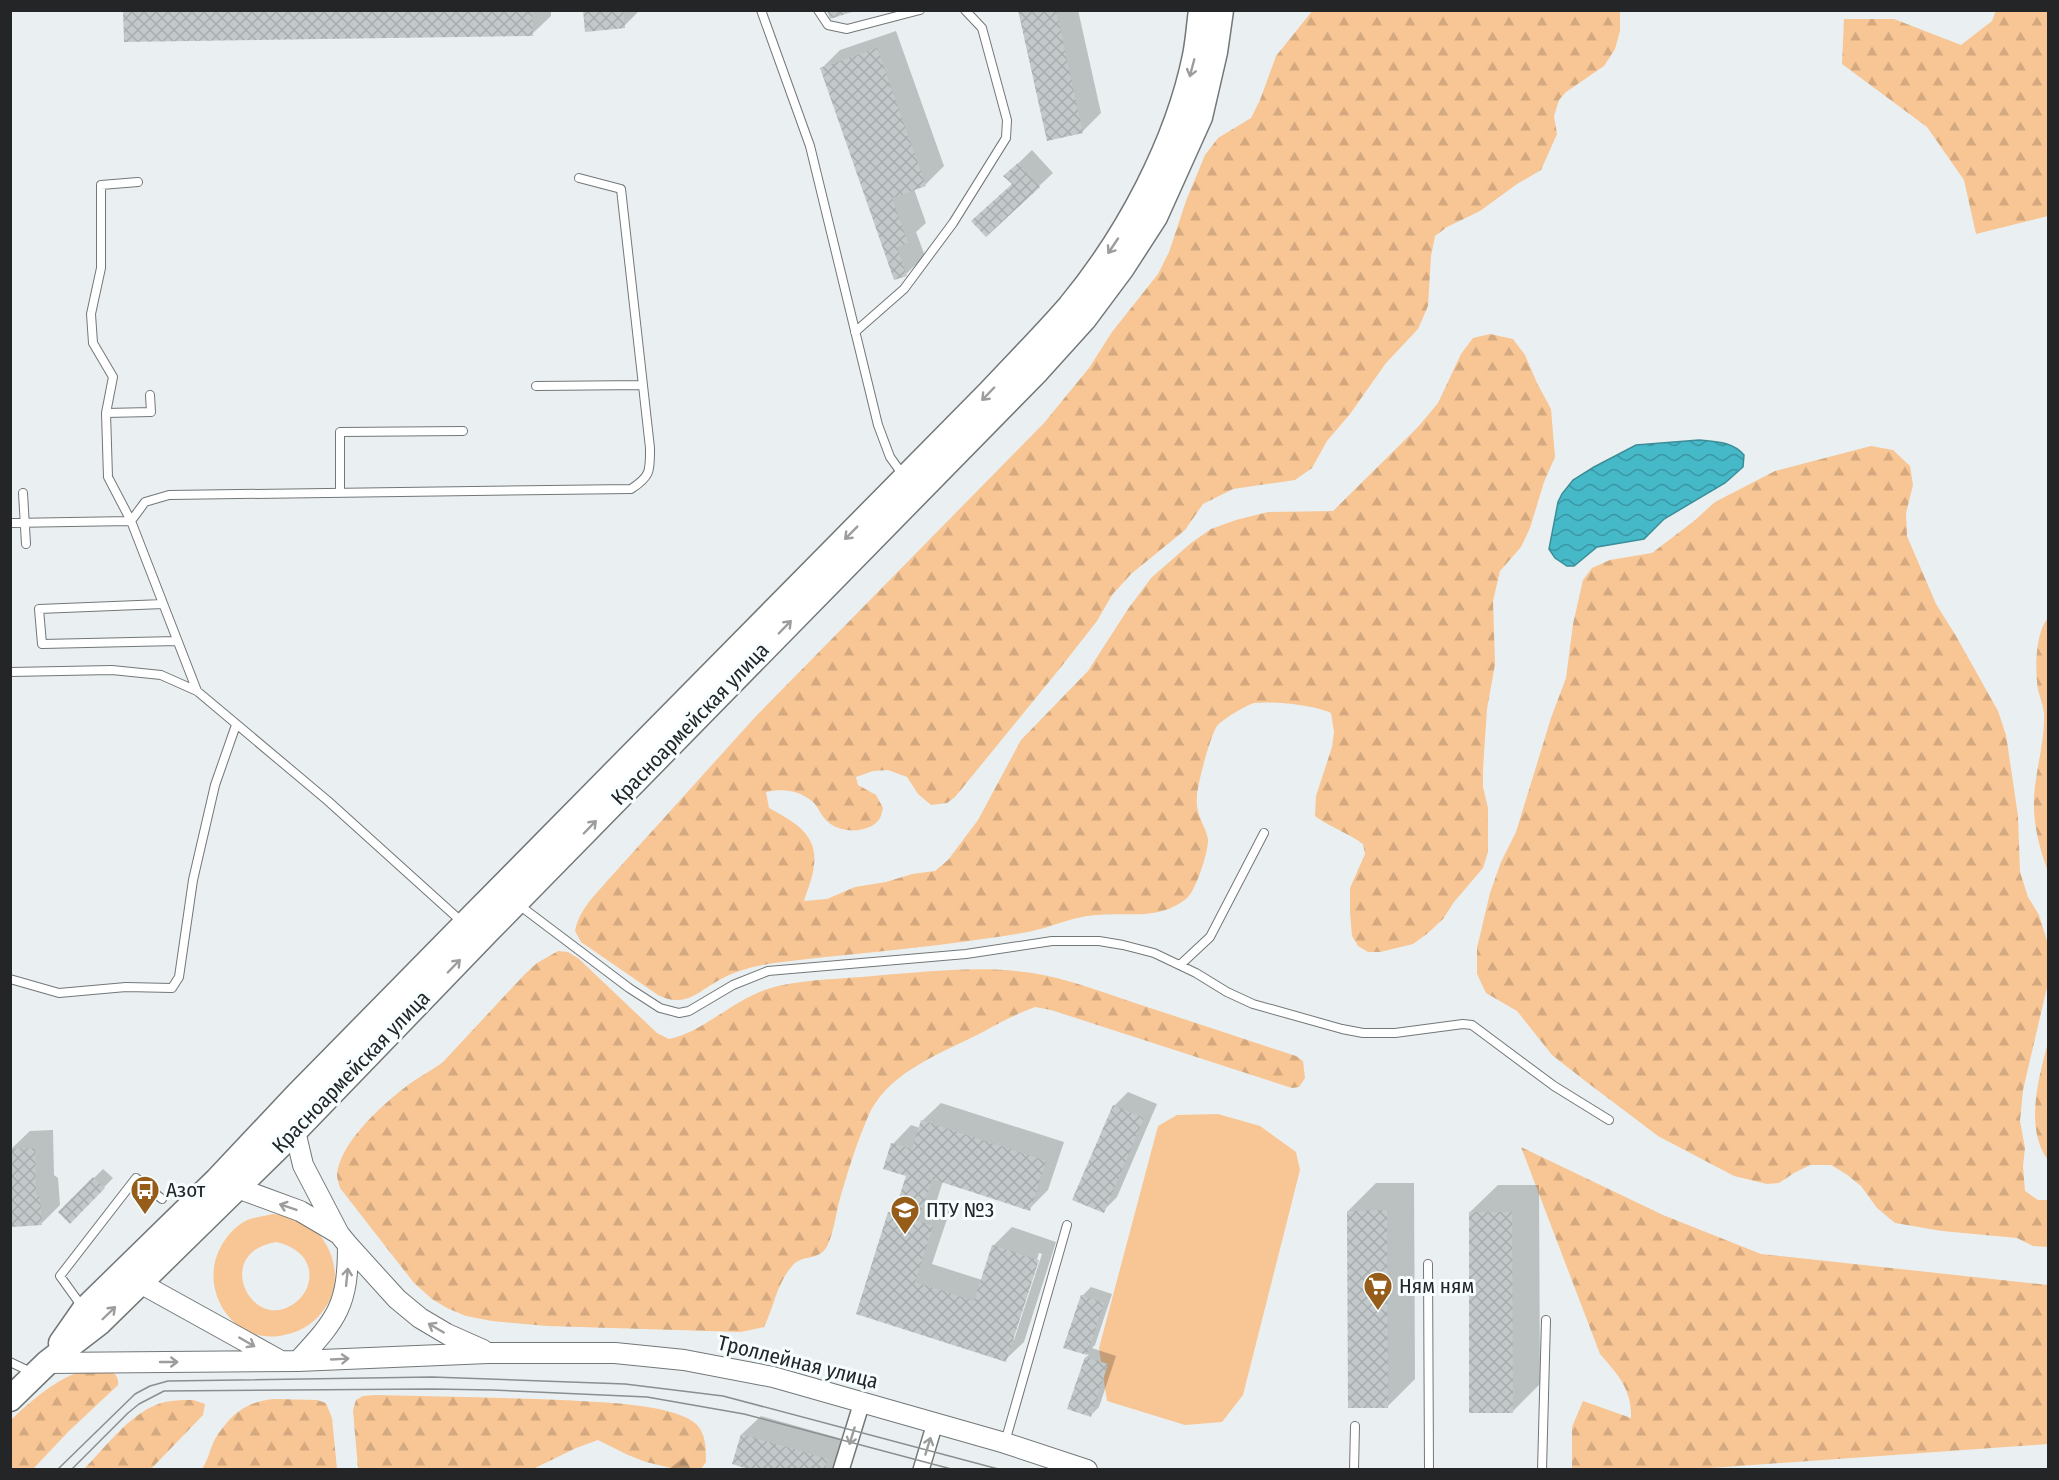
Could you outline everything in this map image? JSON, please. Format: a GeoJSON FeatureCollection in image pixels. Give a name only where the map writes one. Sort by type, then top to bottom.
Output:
{"type":"FeatureCollection","features":[{"type":"Feature","properties":{"kind":"main road","name":"Красноармейская улица"},"geometry":{"type":"LineString","coordinates":[[227,1184],[295,1131],[474,924],[516,903],[913,484],[989,393],[1070,305],[1117,242],[1168,142],[1195,56],[1202,10]]}},
{"type":"Feature","properties":{"kind":"main road","name":"Красноармейская улица"},"geometry":{"type":"LineString","coordinates":[[227,1184],[306,1087],[474,924],[913,484],[1037,371],[1084,319],[1122,268],[1155,217],[1200,117],[1215,52],[1221,10]]}},
{"type":"Feature","properties":{"kind":"main road"},"geometry":{"type":"LineString","coordinates":[[10,1399],[42,1368],[99,1323],[135,1275],[227,1184]]}},
{"type":"Feature","properties":{"kind":"main road"},"geometry":{"type":"LineString","coordinates":[[42,1368],[84,1310],[135,1275]]}},
{"type":"Feature","properties":{"kind":"street"},"geometry":{"type":"LineString","coordinates":[[295,1131],[303,1165],[344,1239],[398,1299],[420,1318],[447,1334],[488,1353]]}},
{"type":"Feature","properties":{"kind":"street"},"geometry":{"type":"LineString","coordinates":[[227,1184],[300,1211],[344,1239]]}},
{"type":"Feature","properties":{"kind":"street"},"geometry":{"type":"LineString","coordinates":[[135,1275],[290,1362],[332,1322],[343,1299],[348,1276],[344,1239]]}},
{"type":"Feature","properties":{"kind":"street","name":"Троллейная улица"},"geometry":{"type":"LineString","coordinates":[[42,1368],[290,1362],[488,1353],[615,1353],[684,1360],[773,1377],[1005,1443],[1087,1470]]}},
{"type":"Feature","properties":{"kind":"street"},"geometry":{"type":"LineString","coordinates":[[841,1470],[862,1402]]}},
{"type":"Feature","properties":{"kind":"street"},"geometry":{"type":"LineString","coordinates":[[921,1470],[935,1423]]}},
{"type":"Feature","properties":{"kind":"lane"},"geometry":{"type":"LineString","coordinates":[[761,10],[810,146],[885,444],[896,467],[913,484]]}},
{"type":"Feature","properties":{"kind":"lane"},"geometry":{"type":"LineString","coordinates":[[818,10],[828,25],[847,29],[920,10]]}},
{"type":"Feature","properties":{"kind":"lane"},"geometry":{"type":"LineString","coordinates":[[855,332],[904,289],[953,223],[1006,138],[1007,120],[982,28],[965,10]]}},
{"type":"Feature","properties":{"kind":"lane"},"geometry":{"type":"LineString","coordinates":[[131,521],[145,502],[169,495],[631,489],[644,481],[650,470],[650,448],[621,189],[579,178]]}},
{"type":"Feature","properties":{"kind":"lane"},"geometry":{"type":"LineString","coordinates":[[138,182],[101,185],[101,268],[91,314],[93,343],[113,377],[106,413],[108,477],[131,521],[197,691]]}},
{"type":"Feature","properties":{"kind":"lane"},"geometry":{"type":"LineString","coordinates":[[536,386],[644,385]]}},
{"type":"Feature","properties":{"kind":"lane"},"geometry":{"type":"LineString","coordinates":[[106,413],[151,412],[150,395]]}},
{"type":"Feature","properties":{"kind":"lane"},"geometry":{"type":"LineString","coordinates":[[340,493],[340,432],[463,430]]}},
{"type":"Feature","properties":{"kind":"lane"},"geometry":{"type":"LineString","coordinates":[[23,493],[26,544]]}},
{"type":"Feature","properties":{"kind":"lane"},"geometry":{"type":"LineString","coordinates":[[10,524],[131,521]]}},
{"type":"Feature","properties":{"kind":"lane"},"geometry":{"type":"LineString","coordinates":[[163,604],[39,609],[42,644],[177,641]]}},
{"type":"Feature","properties":{"kind":"lane"},"geometry":{"type":"LineString","coordinates":[[10,672],[112,670],[161,675],[197,691],[474,924]]}},
{"type":"Feature","properties":{"kind":"lane"},"geometry":{"type":"LineString","coordinates":[[10,979],[59,993],[126,987],[172,988],[179,977],[193,880],[215,785],[236,725]]}},
{"type":"Feature","properties":{"kind":"lane"},"geometry":{"type":"LineString","coordinates":[[1180,965],[1210,937],[1264,833]]}},
{"type":"Feature","properties":{"kind":"lane"},"geometry":{"type":"LineString","coordinates":[[516,903],[629,988],[660,1008],[679,1013],[689,1011],[748,977],[768,971],[966,954],[1052,941],[1099,941],[1122,945],[1154,953],[1253,1004],[1342,1029],[1363,1033],[1395,1033],[1463,1024],[1472,1025],[1554,1086],[1608,1120]]}},
{"type":"Feature","properties":{"kind":"lane"},"geometry":{"type":"LineString","coordinates":[[84,1310],[60,1276],[136,1178],[162,1199]]}},
{"type":"Feature","properties":{"kind":"lane"},"geometry":{"type":"LineString","coordinates":[[1005,1443],[1067,1225]]}},
{"type":"Feature","properties":{"kind":"lane"},"geometry":{"type":"LineString","coordinates":[[1428,1264],[1429,1470]]}},
{"type":"Feature","properties":{"kind":"lane"},"geometry":{"type":"LineString","coordinates":[[1542,1470],[1546,1320]]}},
{"type":"Feature","properties":{"kind":"lane"},"geometry":{"type":"LineString","coordinates":[[10,1362],[42,1368]]}},
{"type":"Feature","properties":{"kind":"lane"},"geometry":{"type":"LineString","coordinates":[[1354,1470],[1355,1426]]}},
{"type":"Feature","properties":{"kind":"green space"},"geometry":{"type":"Polygon","coordinates":[[[1313,10],[1620,11],[1620,31],[1615,49],[1604,66],[1566,92],[1559,100],[1554,116],[1557,134],[1541,170],[1480,211],[1447,227],[1435,236],[1431,256],[1428,306],[1418,329],[1386,363],[1350,414],[1327,441],[1312,468],[1295,480],[1233,489],[1203,504],[1185,530],[1131,574],[1112,595],[1097,621],[955,797],[947,803],[931,805],[918,794],[907,777],[888,770],[873,771],[856,777],[858,785],[876,795],[883,808],[879,820],[867,828],[845,830],[832,825],[813,802],[802,795],[784,790],[766,792],[769,808],[802,829],[812,844],[813,870],[804,901],[827,899],[855,887],[935,871],[948,860],[978,820],[1021,740],[1088,671],[1151,578],[1191,543],[1211,529],[1268,512],[1333,511],[1418,427],[1438,403],[1461,354],[1473,338],[1490,334],[1513,339],[1525,355],[1551,409],[1555,457],[1521,547],[1500,571],[1493,601],[1495,664],[1487,709],[1483,769],[1483,787],[1488,808],[1488,852],[1483,868],[1454,902],[1443,919],[1413,944],[1380,952],[1368,952],[1358,946],[1352,936],[1350,888],[1365,854],[1363,844],[1315,816],[1316,796],[1332,747],[1334,732],[1331,713],[1283,703],[1255,703],[1229,716],[1214,731],[1197,796],[1199,814],[1208,839],[1204,861],[1191,894],[1166,910],[1144,914],[1089,916],[1031,931],[990,938],[768,964],[731,974],[693,996],[677,1000],[658,995],[581,942],[575,931],[577,923],[598,891],[757,715],[1044,423],[1089,368],[1112,332],[1158,274],[1169,252],[1186,201],[1205,155],[1218,138],[1251,118],[1276,56],[1313,10]]]}},
{"type":"Feature","properties":{"kind":"green space"},"geometry":{"type":"Polygon","coordinates":[[[1996,10],[2048,11],[2048,216],[1976,234],[1964,180],[1927,127],[1842,64],[1844,19],[1894,19],[1961,45],[1992,21],[1996,10]]]}},
{"type":"Feature","properties":{"kind":"green space"},"geometry":{"type":"Polygon","coordinates":[[[1871,446],[1893,450],[1910,466],[1913,485],[1906,513],[1907,536],[1936,604],[1998,711],[2006,735],[2018,816],[2020,872],[2028,897],[2039,915],[2048,944],[2048,983],[2023,1090],[2020,1121],[2025,1148],[2023,1166],[2025,1191],[2038,1200],[2048,1200],[2048,1247],[2033,1246],[2017,1238],[1942,1231],[1895,1223],[1877,1208],[1861,1186],[1831,1165],[1810,1165],[1779,1183],[1767,1184],[1734,1176],[1658,1136],[1552,1055],[1517,1011],[1486,993],[1477,974],[1477,948],[1490,893],[1501,862],[1516,832],[1551,718],[1566,678],[1573,624],[1583,580],[1592,568],[1610,560],[1652,553],[1715,502],[1775,471],[1871,446]]]}},
{"type":"Feature","properties":{"kind":"green space"},"geometry":{"type":"Polygon","coordinates":[[[2048,618],[2048,872],[2038,841],[2034,797],[2044,722],[2036,663],[2038,642],[2048,618]]]}},
{"type":"Feature","properties":{"kind":"green space"},"geometry":{"type":"Polygon","coordinates":[[[558,951],[568,952],[579,959],[657,1033],[669,1039],[695,1029],[749,997],[778,986],[932,971],[973,969],[1013,971],[1073,983],[1296,1056],[1303,1061],[1305,1078],[1299,1087],[1292,1088],[1051,1010],[1035,1007],[929,1059],[899,1078],[886,1090],[875,1103],[859,1139],[826,1249],[822,1253],[797,1261],[793,1265],[779,1287],[764,1327],[741,1332],[547,1326],[466,1316],[432,1299],[414,1283],[340,1188],[337,1175],[340,1163],[354,1137],[387,1102],[443,1062],[525,974],[537,963],[558,951]]]}},
{"type":"Feature","properties":{"kind":"green space"},"geometry":{"type":"Polygon","coordinates":[[[2048,1042],[2048,1160],[2041,1147],[2035,1118],[2038,1086],[2048,1042]]]}},
{"type":"Feature","properties":{"kind":"green space"},"geometry":{"type":"Polygon","coordinates":[[[1218,1114],[1260,1126],[1296,1152],[1300,1170],[1243,1395],[1222,1422],[1185,1425],[1107,1401],[1099,1348],[1158,1126],[1177,1115],[1218,1114]]]}},
{"type":"Feature","properties":{"kind":"green space"},"geometry":{"type":"Polygon","coordinates":[[[1521,1147],[1663,1215],[1761,1254],[2048,1285],[2048,1444],[1697,1469],[1572,1469],[1572,1427],[1583,1401],[1631,1418],[1631,1408],[1623,1383],[1600,1354],[1521,1147]]]}},
{"type":"Feature","properties":{"kind":"green space"},"geometry":{"type":"Polygon","coordinates":[[[273,1214],[295,1218],[317,1232],[331,1254],[335,1280],[327,1305],[319,1316],[304,1328],[291,1333],[266,1336],[249,1332],[235,1323],[224,1310],[217,1295],[214,1278],[215,1260],[223,1243],[238,1226],[253,1218],[273,1214]],[[276,1242],[257,1249],[246,1260],[242,1274],[245,1287],[252,1299],[263,1308],[277,1310],[292,1305],[301,1298],[307,1288],[309,1271],[304,1258],[284,1244],[276,1242]]]}},
{"type":"Feature","properties":{"kind":"green space"},"geometry":{"type":"Polygon","coordinates":[[[84,1370],[112,1372],[118,1379],[118,1385],[33,1469],[11,1469],[10,1421],[45,1391],[84,1370]]]}},
{"type":"Feature","properties":{"kind":"green space"},"geometry":{"type":"Polygon","coordinates":[[[363,1396],[562,1400],[652,1408],[685,1417],[696,1424],[704,1437],[706,1462],[701,1469],[675,1469],[646,1462],[598,1440],[533,1469],[358,1469],[353,1410],[356,1400],[363,1396]]]}},
{"type":"Feature","properties":{"kind":"green space"},"geometry":{"type":"Polygon","coordinates":[[[275,1399],[317,1400],[326,1403],[332,1418],[337,1469],[202,1469],[215,1439],[233,1416],[247,1406],[275,1399]]]}},
{"type":"Feature","properties":{"kind":"green space"},"geometry":{"type":"Polygon","coordinates":[[[193,1400],[205,1404],[203,1415],[151,1469],[84,1469],[136,1416],[165,1402],[193,1400]]]}},
{"type":"Feature","properties":{"kind":"water"},"geometry":{"type":"Polygon","coordinates":[[[1699,440],[1723,443],[1739,450],[1744,455],[1743,467],[1725,483],[1664,519],[1644,539],[1597,547],[1574,566],[1567,566],[1555,558],[1549,549],[1558,502],[1573,480],[1636,445],[1699,440]]]}},
{"type":"Feature","properties":{"kind":"building"},"geometry":{"type":"Polygon","coordinates":[[[123,10],[532,10],[533,36],[124,42],[123,10]]]}},
{"type":"Feature","properties":{"kind":"building"},"geometry":{"type":"Polygon","coordinates":[[[583,10],[623,10],[625,28],[585,32],[583,10]]]}},
{"type":"Feature","properties":{"kind":"building"},"geometry":{"type":"Polygon","coordinates":[[[827,10],[855,10],[855,11],[830,19],[827,10]]]}},
{"type":"Feature","properties":{"kind":"building"},"geometry":{"type":"Polygon","coordinates":[[[1018,10],[1056,10],[1083,133],[1047,141],[1018,10]]]}},
{"type":"Feature","properties":{"kind":"building"},"geometry":{"type":"Polygon","coordinates":[[[877,48],[926,186],[892,198],[908,243],[897,247],[907,276],[894,280],[820,68],[877,48]]]}},
{"type":"Feature","properties":{"kind":"building"},"geometry":{"type":"Polygon","coordinates":[[[1018,163],[1040,187],[986,237],[971,221],[1012,184],[1003,176],[1018,163]]]}},
{"type":"Feature","properties":{"kind":"building"},"geometry":{"type":"Polygon","coordinates":[[[1113,1105],[1144,1118],[1104,1213],[1072,1200],[1113,1105]]]}},
{"type":"Feature","properties":{"kind":"building","name":"ПТУ №3"},"geometry":{"type":"Polygon","coordinates":[[[921,1120],[1046,1161],[1030,1211],[932,1179],[918,1221],[933,1226],[915,1282],[974,1301],[992,1245],[1039,1260],[1006,1362],[856,1314],[888,1212],[894,1213],[906,1176],[883,1169],[891,1143],[912,1149],[921,1120]]]}},
{"type":"Feature","properties":{"kind":"building"},"geometry":{"type":"Polygon","coordinates":[[[35,1148],[36,1194],[40,1197],[42,1225],[12,1227],[10,1149],[35,1148]]]}},
{"type":"Feature","properties":{"kind":"building"},"geometry":{"type":"Polygon","coordinates":[[[93,1177],[105,1188],[70,1224],[58,1212],[93,1177]]]}},
{"type":"Feature","properties":{"kind":"building"},"geometry":{"type":"Polygon","coordinates":[[[1387,1210],[1388,1408],[1348,1408],[1347,1211],[1387,1210]]]}},
{"type":"Feature","properties":{"kind":"building"},"geometry":{"type":"Polygon","coordinates":[[[1469,1212],[1512,1212],[1513,1413],[1469,1413],[1469,1212]]]}},
{"type":"Feature","properties":{"kind":"building"},"geometry":{"type":"Polygon","coordinates":[[[1081,1295],[1104,1303],[1087,1355],[1063,1348],[1081,1295]]]}},
{"type":"Feature","properties":{"kind":"building"},"geometry":{"type":"Polygon","coordinates":[[[1085,1357],[1108,1364],[1091,1417],[1067,1409],[1085,1357]]]}},
{"type":"Feature","properties":{"kind":"building"},"geometry":{"type":"Polygon","coordinates":[[[741,1434],[828,1459],[825,1470],[751,1470],[732,1464],[741,1434]]]}},
{"type":"Feature","properties":{"kind":"tram line"},"geometry":{"type":"LineString","coordinates":[[57,1470],[135,1394],[150,1386],[168,1381],[432,1377],[625,1384],[723,1396],[1002,1470]]}},
{"type":"Feature","properties":{"kind":"tram line"},"geometry":{"type":"LineString","coordinates":[[71,1470],[128,1413],[139,1404],[164,1391],[432,1389],[647,1397],[744,1414],[955,1470]]}},
{"type":"Feature","properties":{"kind":"place","name":"Азот"},"geometry":{"type":"Point","coordinates":[145,1216]}},
{"type":"Feature","properties":{"kind":"place","name":"ПТУ №3"},"geometry":{"type":"Point","coordinates":[905,1236]}},
{"type":"Feature","properties":{"kind":"place","name":"Ням ням"},"geometry":{"type":"Point","coordinates":[1378,1312]}}]}
